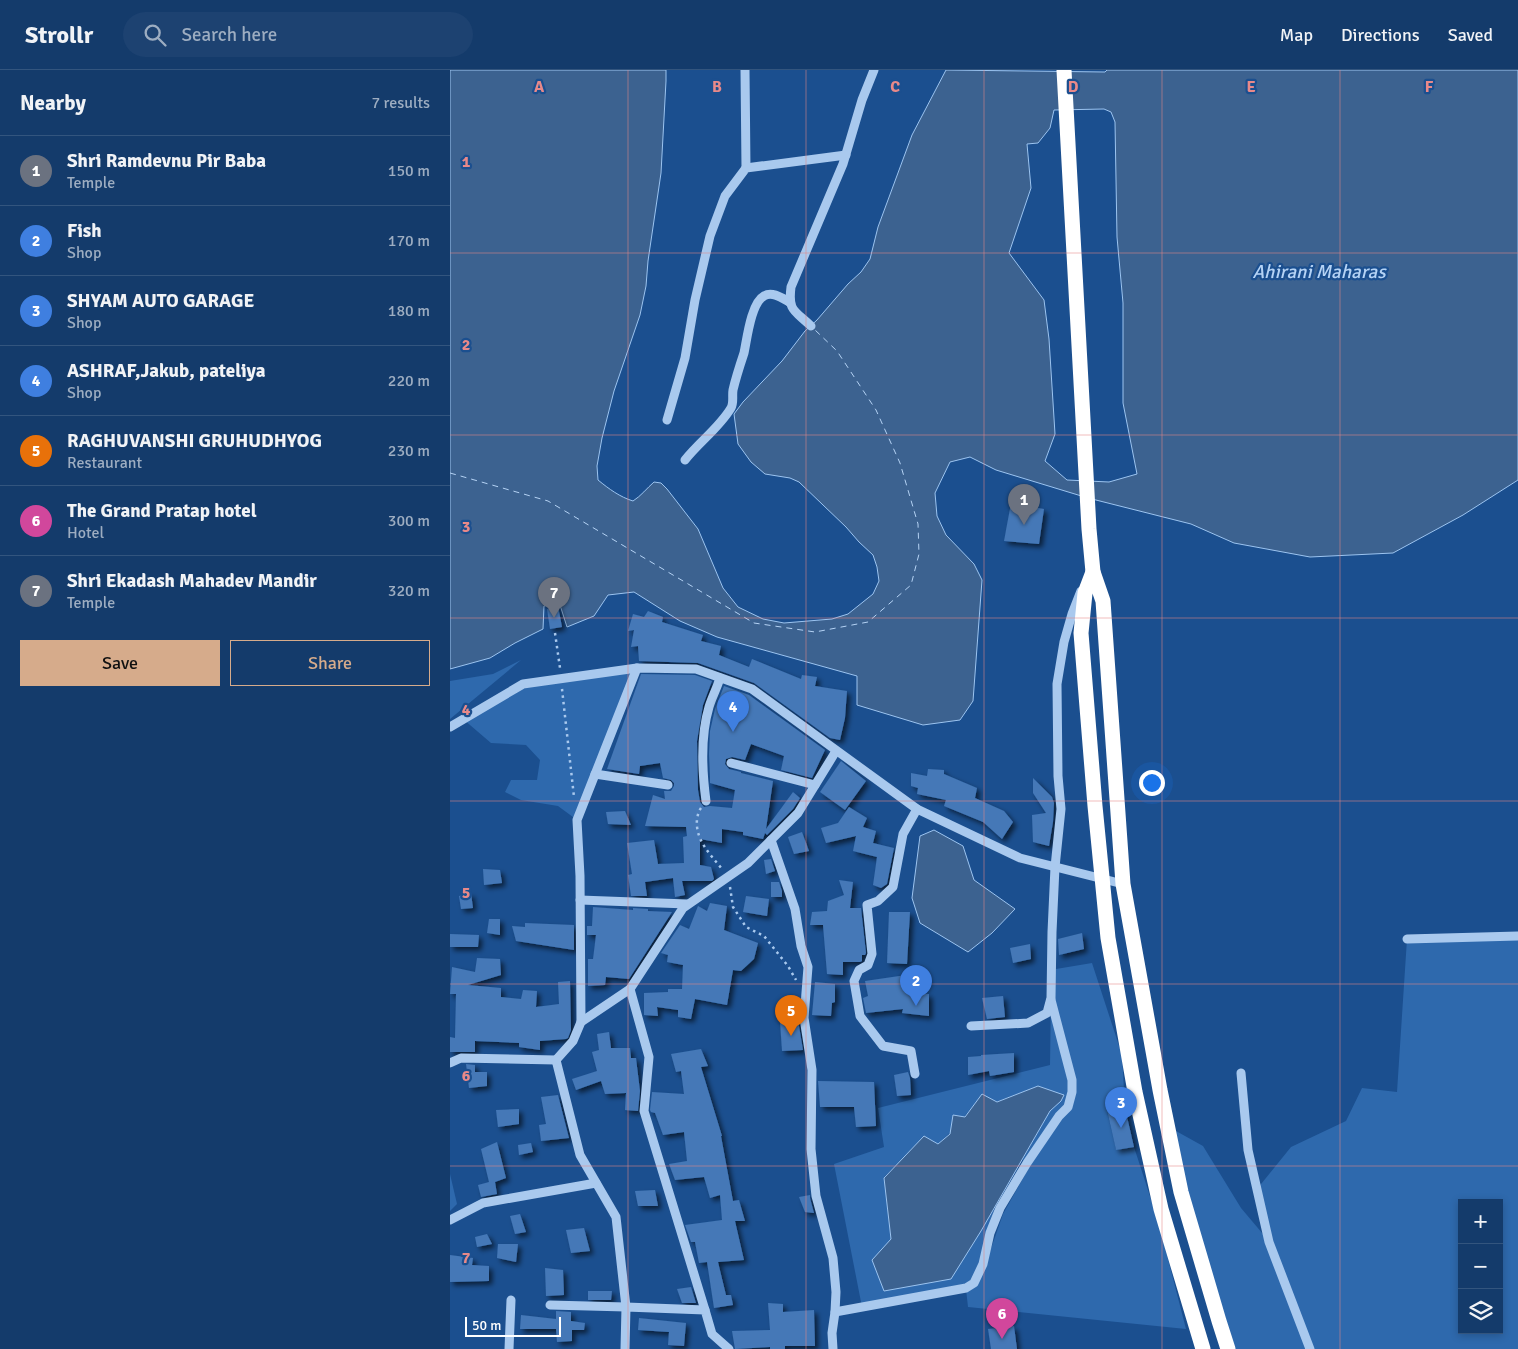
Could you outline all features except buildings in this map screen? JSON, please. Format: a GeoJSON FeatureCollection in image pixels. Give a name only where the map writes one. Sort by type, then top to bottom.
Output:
{"type":"FeatureCollection","features":[{"type":"Feature","properties":{"kind":"highway"},"geometry":{"type":"LineString","coordinates":[[1064,70],[1090,529],[1094,572],[1103,601],[1123,884],[1160,1093],[1181,1192],[1218,1321],[1228,1349]]}},
{"type":"Feature","properties":{"kind":"highway"},"geometry":{"type":"LineString","coordinates":[[1094,572],[1085,593],[1081,633],[1108,938],[1135,1092],[1161,1209],[1203,1349]]}},
{"type":"Feature","properties":{"kind":"street"},"geometry":{"type":"LineString","coordinates":[[667,420],[685,358],[710,236],[725,196],[746,168],[745,70]]}},
{"type":"Feature","properties":{"kind":"street"},"geometry":{"type":"LineString","coordinates":[[811,326],[791,308],[789,302],[791,287],[843,164],[862,100],[874,70]]}},
{"type":"Feature","properties":{"kind":"street"},"geometry":{"type":"LineString","coordinates":[[746,168],[846,155]]}},
{"type":"Feature","properties":{"kind":"street"},"geometry":{"type":"LineString","coordinates":[[685,460],[732,406],[732,392],[744,350],[749,322],[760,298],[766,294],[772,294],[789,302]]}},
{"type":"Feature","properties":{"kind":"street"},"geometry":{"type":"LineString","coordinates":[[971,1026],[1028,1023],[1047,1013],[1051,998],[1055,866],[1061,809],[1058,776],[1057,684],[1064,642],[1072,614],[1082,589],[1094,572]]}},
{"type":"Feature","properties":{"kind":"street"},"geometry":{"type":"LineString","coordinates":[[450,727],[524,684],[636,668],[696,669],[752,690],[918,809],[1020,858],[1123,884]]}},
{"type":"Feature","properties":{"kind":"street"},"geometry":{"type":"LineString","coordinates":[[450,1057],[556,1060],[573,1041],[581,1022],[577,820],[636,668]]}},
{"type":"Feature","properties":{"kind":"street"},"geometry":{"type":"LineString","coordinates":[[706,801],[702,777],[704,740],[709,709],[720,678]]}},
{"type":"Feature","properties":{"kind":"street"},"geometry":{"type":"LineString","coordinates":[[581,1022],[630,988],[687,904],[748,863],[798,813],[836,751]]}},
{"type":"Feature","properties":{"kind":"street"},"geometry":{"type":"LineString","coordinates":[[731,763],[815,785]]}},
{"type":"Feature","properties":{"kind":"street"},"geometry":{"type":"LineString","coordinates":[[595,774],[668,785]]}},
{"type":"Feature","properties":{"kind":"street"},"geometry":{"type":"LineString","coordinates":[[915,1074],[911,1051],[883,1046],[860,1016],[854,982],[859,970],[868,965],[872,954],[867,905],[878,901],[893,888],[903,834],[918,809]]}},
{"type":"Feature","properties":{"kind":"street"},"geometry":{"type":"LineString","coordinates":[[771,840],[795,909],[801,946],[808,967],[804,1018],[812,1070],[812,1158],[816,1196],[833,1258],[836,1292],[832,1333],[833,1349]]}},
{"type":"Feature","properties":{"kind":"street"},"geometry":{"type":"LineString","coordinates":[[580,900],[687,904]]}},
{"type":"Feature","properties":{"kind":"street"},"geometry":{"type":"LineString","coordinates":[[1407,939],[1518,936]]}},
{"type":"Feature","properties":{"kind":"street"},"geometry":{"type":"LineString","coordinates":[[630,988],[649,1057],[644,1111],[712,1334],[729,1349]]}},
{"type":"Feature","properties":{"kind":"street"},"geometry":{"type":"LineString","coordinates":[[835,1312],[966,1288],[974,1283],[983,1264],[990,1233],[1000,1208],[1027,1163],[1068,1107],[1072,1092],[1072,1080],[1051,998]]}},
{"type":"Feature","properties":{"kind":"street"},"geometry":{"type":"LineString","coordinates":[[450,1064],[461,1058]]}},
{"type":"Feature","properties":{"kind":"street"},"geometry":{"type":"LineString","coordinates":[[556,1060],[580,1155],[616,1217],[626,1307],[625,1349]]}},
{"type":"Feature","properties":{"kind":"street"},"geometry":{"type":"LineString","coordinates":[[1241,1074],[1248,1150],[1269,1242],[1310,1349]]}},
{"type":"Feature","properties":{"kind":"street"},"geometry":{"type":"LineString","coordinates":[[450,1220],[483,1203],[596,1183]]}},
{"type":"Feature","properties":{"kind":"street"},"geometry":{"type":"LineString","coordinates":[[509,1349],[512,1300]]}},
{"type":"Feature","properties":{"kind":"street"},"geometry":{"type":"LineString","coordinates":[[550,1305],[704,1310]]}},
{"type":"Feature","properties":{"kind":"path"},"geometry":{"type":"LineString","coordinates":[[555,632],[577,820]]}},
{"type":"Feature","properties":{"kind":"path"},"geometry":{"type":"LineString","coordinates":[[706,801],[698,810],[697,827],[701,842],[728,876],[733,908],[746,927],[764,936],[788,966],[806,997]]}},
{"type":"Feature","properties":{"kind":"shaded area"},"geometry":{"type":"Polygon","coordinates":[[[521,660],[450,719],[450,681],[493,674],[521,660]]]}},
{"type":"Feature","properties":{"kind":"shaded area"},"geometry":{"type":"Polygon","coordinates":[[[637,668],[577,820],[558,806],[521,800],[505,792],[511,780],[537,780],[540,760],[526,745],[491,743],[463,719],[523,684],[637,668]]]}},
{"type":"Feature","properties":{"kind":"shaded area"},"geometry":{"type":"Polygon","coordinates":[[[1518,936],[1518,1349],[1228,1349],[1167,1126],[1203,1146],[1241,1208],[1268,1240],[1257,1189],[1291,1147],[1346,1121],[1362,1088],[1397,1092],[1407,939],[1518,936]]]}},
{"type":"Feature","properties":{"kind":"shaded area"},"geometry":{"type":"Polygon","coordinates":[[[1092,963],[1122,1055],[1125,1108],[1107,1111],[1116,1150],[1134,1147],[1159,1224],[1186,1329],[968,1307],[966,1289],[862,1307],[834,1164],[884,1147],[878,1108],[1050,1065],[1051,998],[1056,969],[1092,963]],[[1038,1086],[996,1102],[982,1095],[938,1144],[924,1136],[884,1177],[891,1239],[981,1231],[994,1209],[986,1263],[1003,1214],[1031,1164],[1025,1166],[1023,1159],[1050,1111],[1061,1101],[1038,1086]]]}},
{"type":"Feature","properties":{"kind":"shaded area"},"geometry":{"type":"Polygon","coordinates":[[[450,1174],[457,1204],[450,1211],[450,1174]]]}},
{"type":"Feature","properties":{"kind":"water","name":"Ahirani Maharas"},"geometry":{"type":"Polygon","coordinates":[[[450,70],[666,70],[661,173],[646,286],[640,315],[614,391],[602,438],[597,466],[598,480],[615,492],[633,501],[654,482],[661,483],[698,529],[723,588],[738,607],[763,619],[784,623],[832,619],[848,614],[873,594],[879,581],[877,567],[873,555],[799,482],[790,478],[765,474],[751,462],[738,444],[734,414],[782,361],[805,331],[861,272],[870,259],[878,227],[912,135],[946,70],[1105,72],[1107,70],[1518,70],[1518,480],[1463,515],[1393,553],[1310,557],[1234,543],[1191,524],[1088,498],[996,470],[970,457],[950,462],[935,493],[937,516],[946,535],[974,564],[982,580],[973,701],[960,720],[923,725],[857,705],[857,676],[717,637],[680,621],[634,592],[608,595],[594,616],[567,627],[559,602],[544,606],[543,629],[490,658],[450,669],[450,70]],[[1104,109],[1054,110],[1050,128],[1038,143],[1027,144],[1031,188],[1009,253],[1044,300],[1049,339],[1055,434],[1045,461],[1067,480],[1109,482],[1137,474],[1123,403],[1123,303],[1117,237],[1115,122],[1111,112],[1104,109]]]}},
{"type":"Feature","properties":{"kind":"water"},"geometry":{"type":"Polygon","coordinates":[[[934,830],[963,846],[974,880],[1015,909],[992,933],[968,952],[920,923],[912,898],[920,836],[934,830]]]}},
{"type":"Feature","properties":{"kind":"water"},"geometry":{"type":"Polygon","coordinates":[[[1038,1086],[1064,1095],[1061,1101],[1050,1111],[951,1279],[884,1291],[872,1260],[891,1239],[884,1178],[924,1136],[938,1144],[950,1134],[953,1115],[965,1117],[982,1094],[997,1102],[1038,1086]]]}},
{"type":"Feature","properties":{"kind":"ferry route"},"geometry":{"type":"LineString","coordinates":[[450,473],[548,501],[754,623],[815,632],[868,622],[911,585],[919,554],[918,524],[900,463],[876,410],[837,351],[814,329]]}},
{"type":"Feature","properties":{"kind":"place","name":"Shri Ramdevnu Pir Baba"},"geometry":{"type":"Point","coordinates":[1024,525]}},
{"type":"Feature","properties":{"kind":"place","name":"Shri Ekadash Mahadev Mandir"},"geometry":{"type":"Point","coordinates":[554,618]}},
{"type":"Feature","properties":{"kind":"place","name":"ASHRAF,Jakub, pateliya"},"geometry":{"type":"Point","coordinates":[733,732]}},
{"type":"Feature","properties":{"kind":"place","name":"Fish"},"geometry":{"type":"Point","coordinates":[916,1006]}},
{"type":"Feature","properties":{"kind":"place","name":"RAGHUVANSHI GRUHUDHYOG"},"geometry":{"type":"Point","coordinates":[791,1036]}},
{"type":"Feature","properties":{"kind":"place","name":"SHYAM AUTO GARAGE"},"geometry":{"type":"Point","coordinates":[1121,1128]}},
{"type":"Feature","properties":{"kind":"place","name":"The Grand Pratap hotel"},"geometry":{"type":"Point","coordinates":[1002,1339]}}]}
